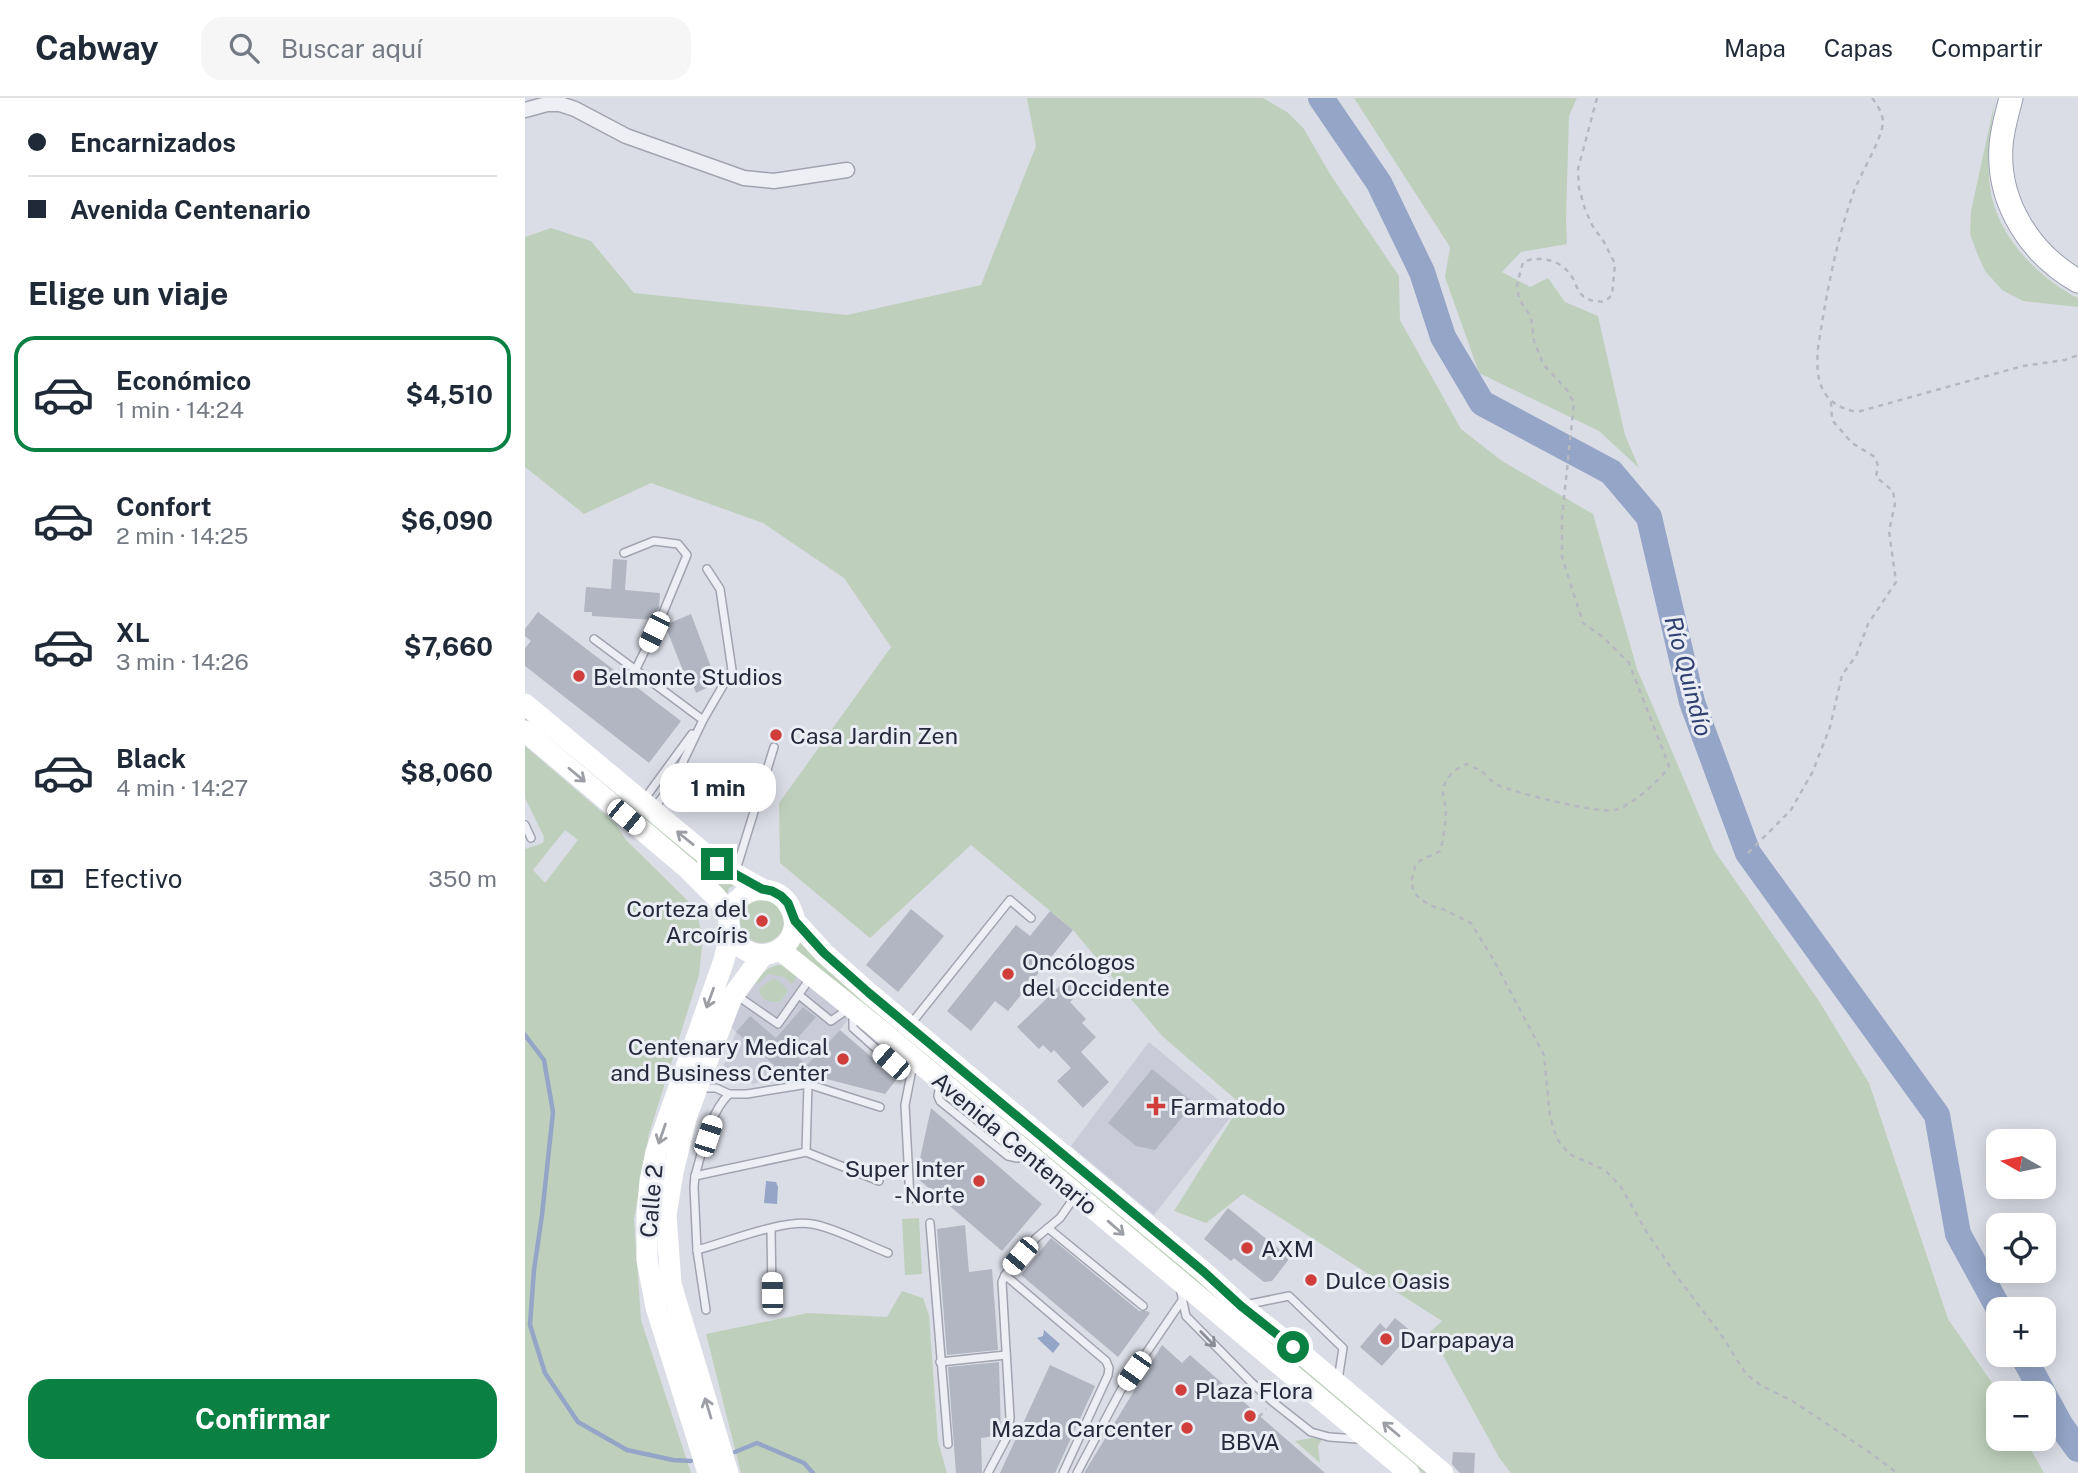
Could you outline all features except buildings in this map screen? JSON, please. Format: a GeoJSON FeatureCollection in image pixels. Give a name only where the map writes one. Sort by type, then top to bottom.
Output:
{"type":"FeatureCollection","features":[{"type":"Feature","properties":{"kind":"main road"},"geometry":{"type":"LineString","coordinates":[[2011,98],[2000,146],[2004,184],[2011,206],[2022,228],[2037,248],[2051,262],[2078,281]]}},
{"type":"Feature","properties":{"kind":"main road"},"geometry":{"type":"LineString","coordinates":[[525,704],[717,864],[762,889],[781,896],[788,903],[795,921],[824,953],[869,993],[1443,1473]]}},
{"type":"Feature","properties":{"kind":"main road"},"geometry":{"type":"LineString","coordinates":[[525,731],[687,868],[715,896],[729,923],[734,941],[742,949],[752,954],[772,953],[792,933],[795,921]]}},
{"type":"Feature","properties":{"kind":"main road"},"geometry":{"type":"LineString","coordinates":[[729,923],[734,903],[742,895],[762,889]]}},
{"type":"Feature","properties":{"kind":"main road","name":"Calle 2"},"geometry":{"type":"LineString","coordinates":[[708,1473],[656,1307],[647,1260],[647,1215],[656,1152],[724,960],[729,923]]}},
{"type":"Feature","properties":{"kind":"main road","name":"Calle 2"},"geometry":{"type":"LineString","coordinates":[[728,1473],[671,1284],[666,1215],[673,1172],[688,1115],[732,997],[772,953]]}},
{"type":"Feature","properties":{"kind":"main road","name":"Avenida Centenario"},"geometry":{"type":"LineString","coordinates":[[772,953],[813,974],[1076,1194],[1180,1289],[1409,1473]]}},
{"type":"Feature","properties":{"kind":"street"},"geometry":{"type":"LineString","coordinates":[[525,110],[547,104],[575,108],[626,136],[744,178],[774,181],[847,170]]}},
{"type":"Feature","properties":{"kind":"lane"},"geometry":{"type":"LineString","coordinates":[[624,553],[654,541],[678,544],[687,555],[663,613],[635,669]]}},
{"type":"Feature","properties":{"kind":"lane"},"geometry":{"type":"LineString","coordinates":[[647,806],[732,670],[720,589],[707,569]]}},
{"type":"Feature","properties":{"kind":"lane"},"geometry":{"type":"LineString","coordinates":[[594,639],[703,720]]}},
{"type":"Feature","properties":{"kind":"lane"},"geometry":{"type":"LineString","coordinates":[[647,806],[672,785],[703,720]]}},
{"type":"Feature","properties":{"kind":"lane"},"geometry":{"type":"LineString","coordinates":[[734,874],[774,747]]}},
{"type":"Feature","properties":{"kind":"lane"},"geometry":{"type":"LineString","coordinates":[[525,825],[531,838]]}},
{"type":"Feature","properties":{"kind":"lane"},"geometry":{"type":"LineString","coordinates":[[910,1026],[1010,900],[1031,918]]}},
{"type":"Feature","properties":{"kind":"lane"},"geometry":{"type":"LineString","coordinates":[[732,997],[742,999],[778,1024],[813,974]]}},
{"type":"Feature","properties":{"kind":"lane"},"geometry":{"type":"LineString","coordinates":[[799,995],[831,1021],[853,1008]]}},
{"type":"Feature","properties":{"kind":"lane"},"geometry":{"type":"LineString","coordinates":[[910,1199],[905,1105],[914,1058]]}},
{"type":"Feature","properties":{"kind":"lane"},"geometry":{"type":"LineString","coordinates":[[698,1088],[716,1088],[729,1094],[754,1093],[808,1084],[880,1108]]}},
{"type":"Feature","properties":{"kind":"lane"},"geometry":{"type":"LineString","coordinates":[[806,1152],[808,1084]]}},
{"type":"Feature","properties":{"kind":"lane"},"geometry":{"type":"LineString","coordinates":[[706,1310],[697,1250],[695,1176],[719,1103],[729,1094]]}},
{"type":"Feature","properties":{"kind":"lane"},"geometry":{"type":"LineString","coordinates":[[695,1176],[806,1152],[879,1181]]}},
{"type":"Feature","properties":{"kind":"lane"},"geometry":{"type":"LineString","coordinates":[[988,1473],[1007,1437],[1010,1418],[1001,1290],[1005,1275],[1036,1238],[1060,1218],[1076,1194]]}},
{"type":"Feature","properties":{"kind":"lane"},"geometry":{"type":"LineString","coordinates":[[697,1250],[802,1223],[816,1224],[888,1253]]}},
{"type":"Feature","properties":{"kind":"lane"},"geometry":{"type":"LineString","coordinates":[[930,1223],[948,1444]]}},
{"type":"Feature","properties":{"kind":"lane"},"geometry":{"type":"LineString","coordinates":[[1048,1228],[1143,1306]]}},
{"type":"Feature","properties":{"kind":"lane"},"geometry":{"type":"LineString","coordinates":[[771,1229],[772,1293]]}},
{"type":"Feature","properties":{"kind":"lane"},"geometry":{"type":"LineString","coordinates":[[1005,1275],[1106,1361],[1109,1368],[1108,1376],[1063,1473]]}},
{"type":"Feature","properties":{"kind":"lane"},"geometry":{"type":"LineString","coordinates":[[1180,1289],[1186,1316],[1251,1382],[1311,1432],[1329,1437],[1369,1440]]}},
{"type":"Feature","properties":{"kind":"lane"},"geometry":{"type":"LineString","coordinates":[[1077,1473],[1121,1390],[1180,1289]]}},
{"type":"Feature","properties":{"kind":"lane"},"geometry":{"type":"LineString","coordinates":[[1241,1306],[1289,1296],[1343,1348],[1338,1384]]}},
{"type":"Feature","properties":{"kind":"lane"},"geometry":{"type":"LineString","coordinates":[[940,1362],[1006,1355]]}},
{"type":"Feature","properties":{"kind":"path"},"geometry":{"type":"LineString","coordinates":[[1597,98],[1578,169],[1579,188],[1592,225],[1615,264],[1612,295],[1604,302],[1584,298],[1564,267],[1546,259],[1533,258],[1524,262],[1517,285],[1519,299],[1531,317],[1534,341],[1543,364],[1567,390],[1574,403],[1562,517],[1562,557],[1573,597],[1583,623],[1603,637],[1629,663],[1669,766],[1664,775],[1633,802],[1614,810],[1540,798],[1496,785],[1483,772],[1467,764],[1457,768],[1447,779],[1443,793],[1446,807],[1444,839],[1440,850],[1416,863],[1411,882],[1419,898],[1471,923],[1544,1055],[1550,1117],[1557,1139],[1570,1154],[1605,1170],[1621,1187],[1646,1231],[1722,1336],[1746,1374],[1762,1386],[1794,1402],[1897,1473]]}},
{"type":"Feature","properties":{"kind":"path"},"geometry":{"type":"LineString","coordinates":[[1748,853],[1790,810],[1813,771],[1830,727],[1842,675],[1856,656],[1868,624],[1896,582],[1889,531],[1895,504],[1893,491],[1876,477],[1878,466],[1875,457],[1851,443],[1832,420],[1831,402],[1820,384],[1817,364],[1843,226],[1854,191],[1883,121],[1872,98]]}},
{"type":"Feature","properties":{"kind":"path"},"geometry":{"type":"LineString","coordinates":[[1831,402],[1857,412],[2023,366],[2065,360],[2078,355]]}},
{"type":"Feature","properties":{"kind":"shaded area"},"geometry":{"type":"Polygon","coordinates":[[[785,964],[850,1017],[800,1073],[753,1084],[721,1073],[736,1032],[730,1026],[747,989],[769,968],[785,964]]]}},
{"type":"Feature","properties":{"kind":"shaded area"},"geometry":{"type":"Polygon","coordinates":[[[1149,1042],[1234,1113],[1154,1215],[1071,1146],[1149,1042]]]}},
{"type":"Feature","properties":{"kind":"green space"},"geometry":{"type":"Polygon","coordinates":[[[1027,98],[1263,98],[1287,112],[1304,129],[1330,174],[1399,276],[1400,320],[1461,429],[1502,461],[1593,514],[1637,669],[1714,850],[1819,1001],[1869,1083],[1948,1319],[1991,1381],[1986,1381],[1986,1451],[2032,1451],[2044,1473],[1511,1473],[1500,1459],[1430,1332],[1442,1321],[1243,1194],[1206,1223],[1174,1211],[1241,1104],[1162,1036],[1073,930],[971,845],[870,938],[780,863],[779,803],[891,647],[844,578],[763,523],[651,483],[584,514],[525,467],[525,237],[551,228],[591,241],[634,293],[847,315],[981,285],[1036,146],[1027,98]]]}},
{"type":"Feature","properties":{"kind":"green space"},"geometry":{"type":"Polygon","coordinates":[[[1354,98],[1577,98],[1569,116],[1567,244],[1521,252],[1502,272],[1530,287],[1548,278],[1565,302],[1598,316],[1625,435],[1639,468],[1599,431],[1479,373],[1445,277],[1450,247],[1354,98]]]}},
{"type":"Feature","properties":{"kind":"green space"},"geometry":{"type":"Polygon","coordinates":[[[1995,101],[1989,144],[1989,176],[1994,205],[2010,238],[2021,253],[2048,279],[2078,298],[2078,307],[2023,301],[2002,290],[1985,271],[1977,253],[1970,234],[1971,211],[1995,101]]]}},
{"type":"Feature","properties":{"kind":"green space"},"geometry":{"type":"Polygon","coordinates":[[[525,713],[740,883],[729,888],[726,899],[718,884],[525,724],[525,713]]]}},
{"type":"Feature","properties":{"kind":"green space"},"geometry":{"type":"Polygon","coordinates":[[[525,746],[616,824],[626,840],[695,908],[703,937],[699,975],[649,1134],[634,1219],[641,1320],[691,1473],[525,1473],[525,849],[543,843],[544,837],[525,798],[525,746]],[[565,830],[533,870],[545,883],[578,840],[565,830]]]}},
{"type":"Feature","properties":{"kind":"green space"},"geometry":{"type":"Polygon","coordinates":[[[762,899],[778,905],[784,921],[778,937],[762,943],[746,937],[740,921],[746,905],[762,899]]]}},
{"type":"Feature","properties":{"kind":"green space"},"geometry":{"type":"Polygon","coordinates":[[[800,936],[1432,1473],[1423,1473],[791,949],[800,936]]]}},
{"type":"Feature","properties":{"kind":"green space"},"geometry":{"type":"Polygon","coordinates":[[[785,964],[798,975],[792,984],[784,977],[768,974],[757,984],[756,981],[768,969],[785,964]]]}},
{"type":"Feature","properties":{"kind":"green space"},"geometry":{"type":"Polygon","coordinates":[[[772,979],[778,980],[788,990],[781,1001],[768,1001],[759,992],[759,989],[772,979]]]}},
{"type":"Feature","properties":{"kind":"green space"},"geometry":{"type":"Polygon","coordinates":[[[919,1218],[922,1274],[905,1275],[902,1219],[919,1218]]]}},
{"type":"Feature","properties":{"kind":"green space"},"geometry":{"type":"Polygon","coordinates":[[[902,1291],[923,1298],[929,1315],[938,1441],[947,1473],[741,1473],[706,1334],[808,1313],[887,1317],[902,1291]]]}},
{"type":"Feature","properties":{"kind":"green space"},"geometry":{"type":"Polygon","coordinates":[[[1322,1439],[1318,1446],[1320,1463],[1295,1441],[1322,1439]]]}},
{"type":"Feature","properties":{"kind":"water"},"geometry":{"type":"Polygon","coordinates":[[[766,1181],[776,1182],[777,1204],[764,1203],[766,1181]]]}},
{"type":"Feature","properties":{"kind":"water"},"geometry":{"type":"Polygon","coordinates":[[[1044,1330],[1060,1344],[1053,1353],[1037,1338],[1043,1336],[1044,1330]]]}},
{"type":"Feature","properties":{"kind":"waterway","name":"Río Quindío"},"geometry":{"type":"LineString","coordinates":[[1321,98],[1379,183],[1422,272],[1443,337],[1482,403],[1611,472],[1649,517],[1692,702],[1748,853],[1937,1115],[1958,1234],[1992,1297]]}},
{"type":"Feature","properties":{"kind":"waterway"},"geometry":{"type":"LineString","coordinates":[[525,1035],[544,1060],[553,1112],[530,1325],[545,1373],[578,1422],[627,1450],[691,1461]]}},
{"type":"Feature","properties":{"kind":"waterway","name":"Río Quindío"},"geometry":{"type":"LineString","coordinates":[[2029,1367],[2037,1381]]}},
{"type":"Feature","properties":{"kind":"waterway","name":"Río Quindío"},"geometry":{"type":"LineString","coordinates":[[2056,1417],[2078,1449]]}},
{"type":"Feature","properties":{"kind":"waterway"},"geometry":{"type":"LineString","coordinates":[[735,1452],[757,1443],[804,1463],[813,1473]]}},
{"type":"Feature","properties":{"kind":"place","name":"Belmonte Studios"},"geometry":{"type":"Point","coordinates":[579,676]}},
{"type":"Feature","properties":{"kind":"place","name":"Casa Jardin Zen"},"geometry":{"type":"Point","coordinates":[776,735]}},
{"type":"Feature","properties":{"kind":"place","name":"Corteza del Arcoíris"},"geometry":{"type":"Point","coordinates":[762,921]}},
{"type":"Feature","properties":{"kind":"place","name":"Oncólogos del Occidente"},"geometry":{"type":"Point","coordinates":[1008,974]}},
{"type":"Feature","properties":{"kind":"place","name":"Centenary Medical and Business Center"},"geometry":{"type":"Point","coordinates":[843,1059]}},
{"type":"Feature","properties":{"kind":"place","name":"Farmatodo"},"geometry":{"type":"Point","coordinates":[1156,1106]}},
{"type":"Feature","properties":{"kind":"place","name":"Super Inter - Norte"},"geometry":{"type":"Point","coordinates":[979,1181]}},
{"type":"Feature","properties":{"kind":"place","name":"AXM"},"geometry":{"type":"Point","coordinates":[1247,1248]}},
{"type":"Feature","properties":{"kind":"place","name":"Dulce Oasis"},"geometry":{"type":"Point","coordinates":[1311,1280]}},
{"type":"Feature","properties":{"kind":"place","name":"Darpapaya"},"geometry":{"type":"Point","coordinates":[1386,1339]}},
{"type":"Feature","properties":{"kind":"place","name":"Plaza Flora"},"geometry":{"type":"Point","coordinates":[1181,1390]}},
{"type":"Feature","properties":{"kind":"place","name":"BBVA"},"geometry":{"type":"Point","coordinates":[1250,1416]}},
{"type":"Feature","properties":{"kind":"place","name":"Mazda Carcenter"},"geometry":{"type":"Point","coordinates":[1187,1428]}},
{"type":"Feature","properties":{"kind":"route"},"geometry":{"type":"LineString","coordinates":[[717,864],[762,889],[781,896],[788,903],[795,921],[824,953],[869,993],[1293,1347]]}}]}
